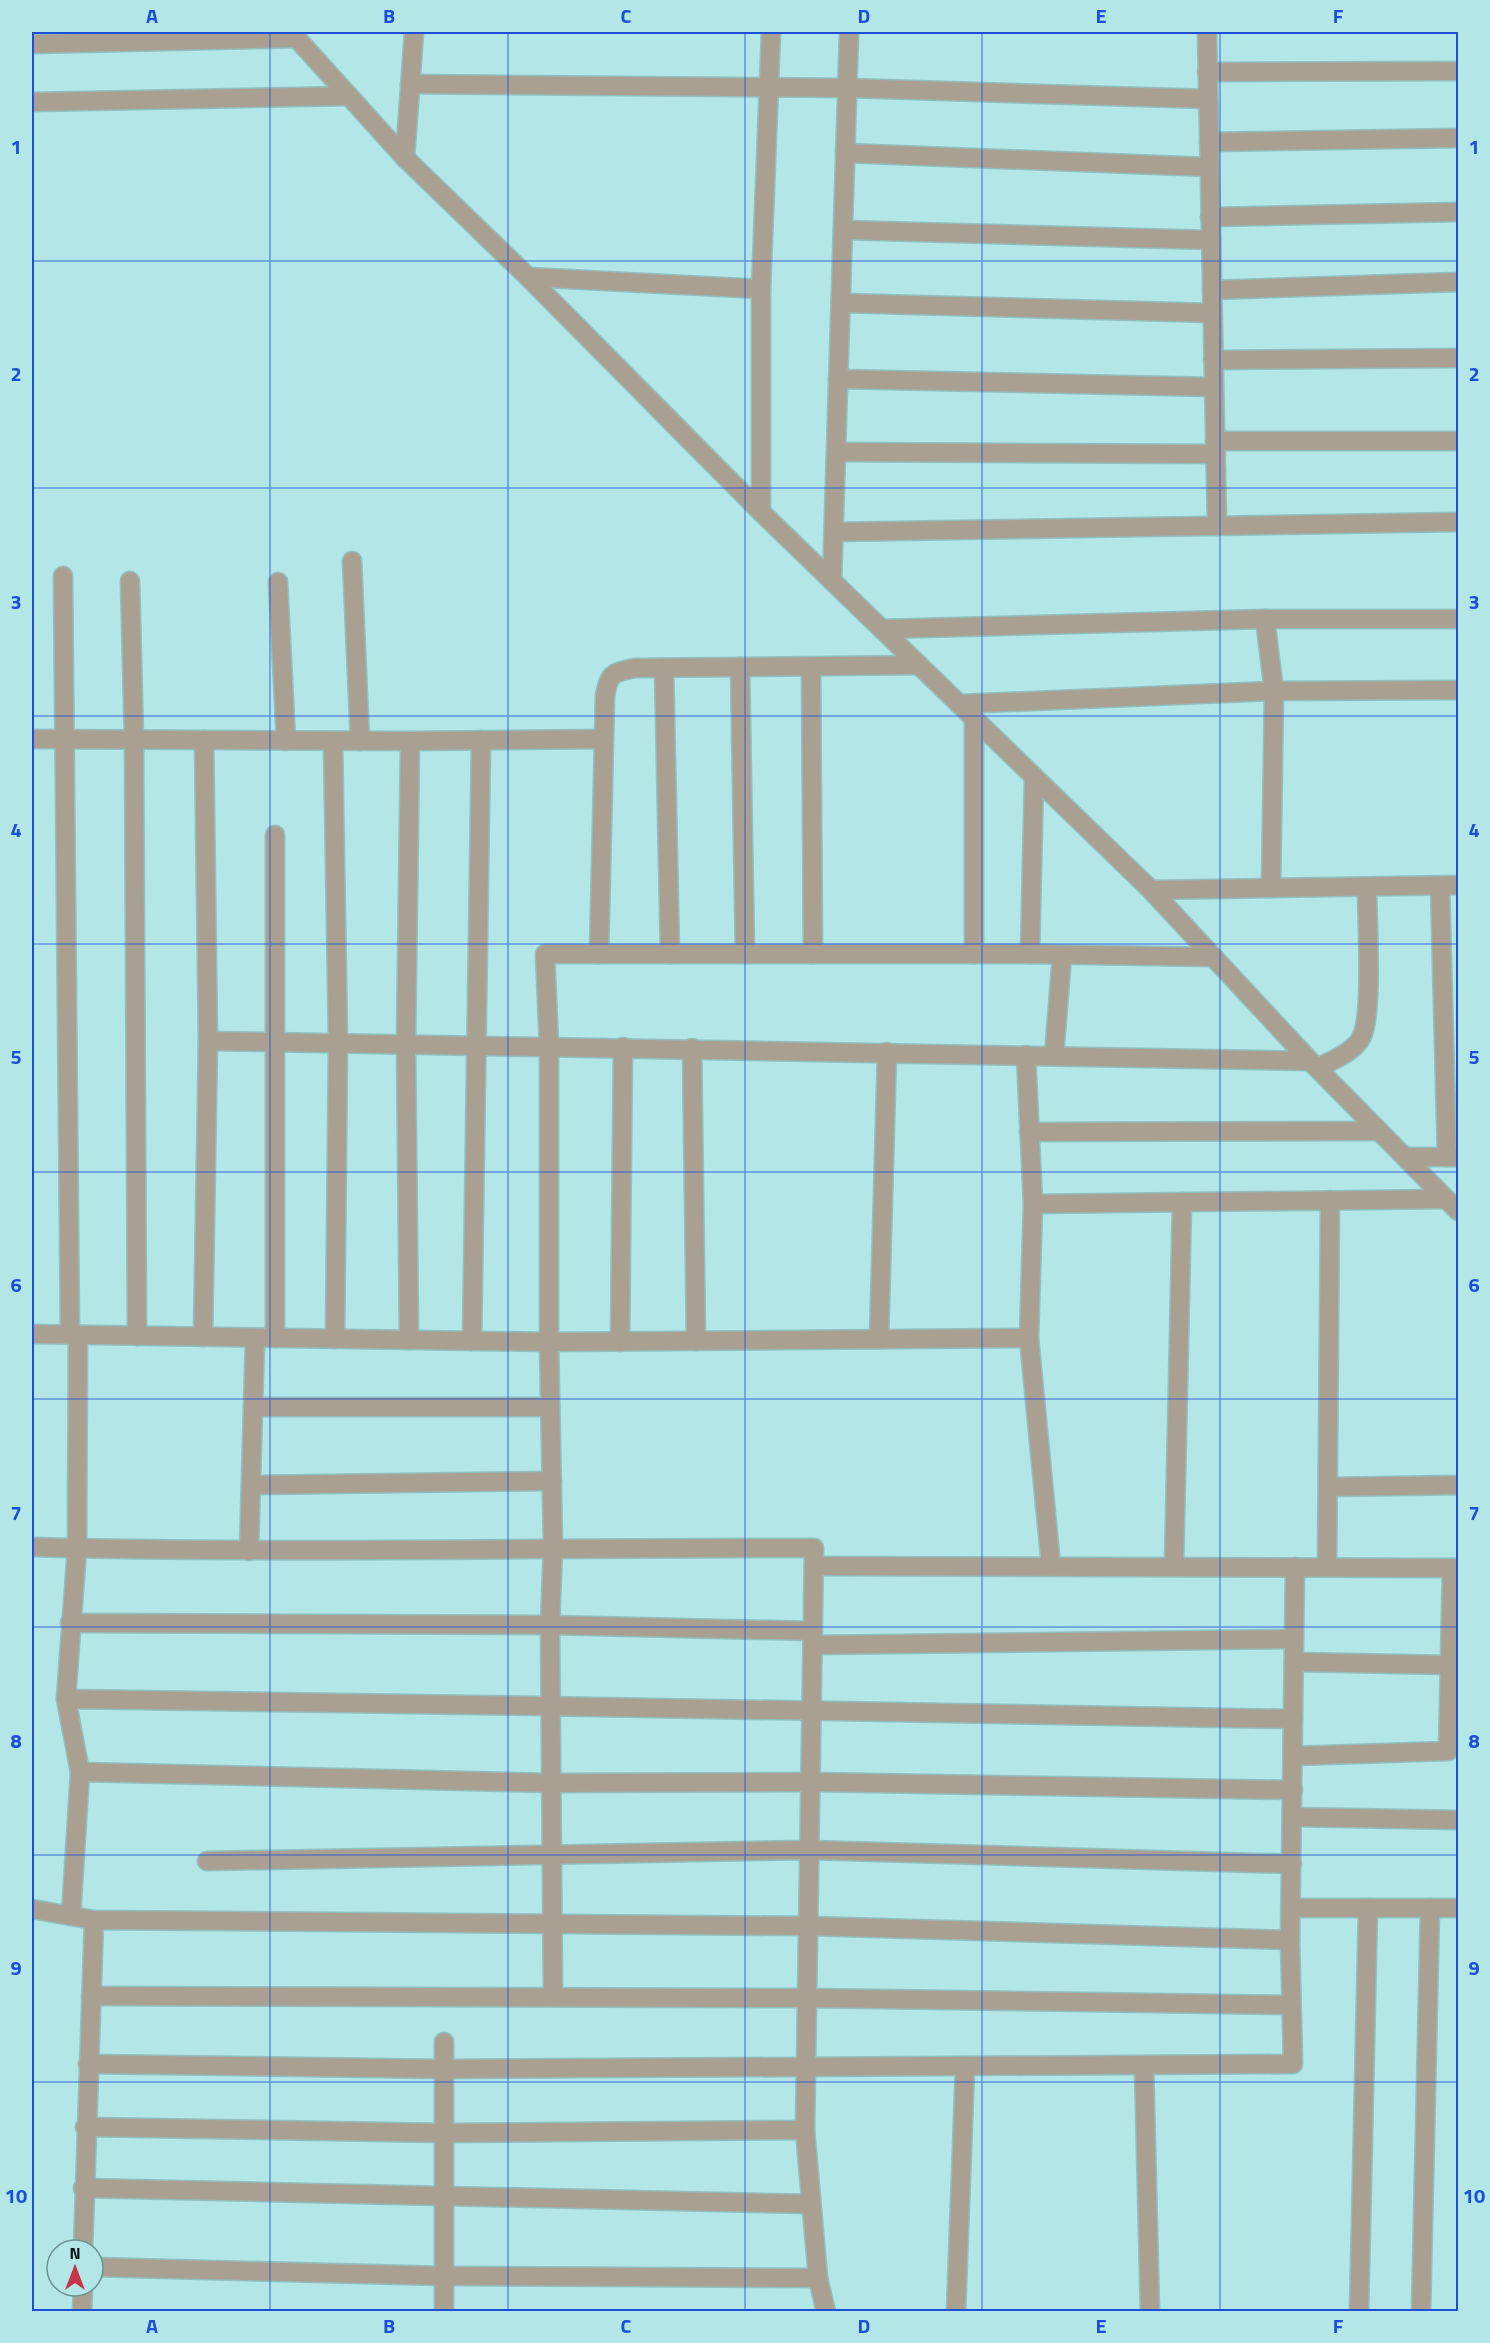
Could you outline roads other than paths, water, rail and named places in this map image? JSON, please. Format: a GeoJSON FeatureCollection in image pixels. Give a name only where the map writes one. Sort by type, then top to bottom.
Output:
{"type":"FeatureCollection","features":[{"type":"Feature","properties":{"kind":"street"},"geometry":{"type":"LineString","coordinates":[[405,158],[414,32]]}},
{"type":"Feature","properties":{"kind":"street"},"geometry":{"type":"LineString","coordinates":[[761,512],[761,289],[771,32]]}},
{"type":"Feature","properties":{"kind":"street"},"geometry":{"type":"LineString","coordinates":[[832,580],[849,32]]}},
{"type":"Feature","properties":{"kind":"street"},"geometry":{"type":"LineString","coordinates":[[1208,32],[1217,526]]}},
{"type":"Feature","properties":{"kind":"street"},"geometry":{"type":"LineString","coordinates":[[32,44],[294,35],[405,158],[528,277],[761,512],[1151,890],[1314,1064],[1455,1207]]}},
{"type":"Feature","properties":{"kind":"street"},"geometry":{"type":"LineString","coordinates":[[1207,72],[1458,71]]}},
{"type":"Feature","properties":{"kind":"street"},"geometry":{"type":"LineString","coordinates":[[411,84],[848,88],[1208,99]]}},
{"type":"Feature","properties":{"kind":"street"},"geometry":{"type":"LineString","coordinates":[[32,102],[349,96]]}},
{"type":"Feature","properties":{"kind":"street"},"geometry":{"type":"LineString","coordinates":[[1209,142],[1458,138]]}},
{"type":"Feature","properties":{"kind":"street"},"geometry":{"type":"LineString","coordinates":[[845,153],[1209,167]]}},
{"type":"Feature","properties":{"kind":"street"},"geometry":{"type":"LineString","coordinates":[[1210,217],[1458,212]]}},
{"type":"Feature","properties":{"kind":"street"},"geometry":{"type":"LineString","coordinates":[[843,230],[1211,240]]}},
{"type":"Feature","properties":{"kind":"street"},"geometry":{"type":"LineString","coordinates":[[528,277],[761,289]]}},
{"type":"Feature","properties":{"kind":"street"},"geometry":{"type":"LineString","coordinates":[[1212,290],[1458,282]]}},
{"type":"Feature","properties":{"kind":"street"},"geometry":{"type":"LineString","coordinates":[[841,303],[1212,312]]}},
{"type":"Feature","properties":{"kind":"street"},"geometry":{"type":"LineString","coordinates":[[1213,360],[1458,358]]}},
{"type":"Feature","properties":{"kind":"street"},"geometry":{"type":"LineString","coordinates":[[838,379],[1214,387]]}},
{"type":"Feature","properties":{"kind":"street"},"geometry":{"type":"LineString","coordinates":[[836,452],[1215,448],[1458,441]]}},
{"type":"Feature","properties":{"kind":"street"},"geometry":{"type":"LineString","coordinates":[[834,532],[1458,522]]}},
{"type":"Feature","properties":{"kind":"street"},"geometry":{"type":"LineString","coordinates":[[352,561],[360,741]]}},
{"type":"Feature","properties":{"kind":"street"},"geometry":{"type":"LineString","coordinates":[[63,576],[76,1548],[66,1699],[80,1772],[70,1916]]}},
{"type":"Feature","properties":{"kind":"street"},"geometry":{"type":"LineString","coordinates":[[130,581],[134,740],[137,1336]]}},
{"type":"Feature","properties":{"kind":"street"},"geometry":{"type":"LineString","coordinates":[[278,582],[286,741]]}},
{"type":"Feature","properties":{"kind":"street"},"geometry":{"type":"LineString","coordinates":[[882,629],[1265,619],[1458,619]]}},
{"type":"Feature","properties":{"kind":"street"},"geometry":{"type":"LineString","coordinates":[[1265,619],[1275,691],[1271,888]]}},
{"type":"Feature","properties":{"kind":"street"},"geometry":{"type":"LineString","coordinates":[[599,954],[604,739],[608,679],[615,672],[635,668],[920,665]]}},
{"type":"Feature","properties":{"kind":"street"},"geometry":{"type":"LineString","coordinates":[[740,667],[745,954]]}},
{"type":"Feature","properties":{"kind":"street"},"geometry":{"type":"LineString","coordinates":[[811,667],[813,954]]}},
{"type":"Feature","properties":{"kind":"street"},"geometry":{"type":"LineString","coordinates":[[664,668],[670,954]]}},
{"type":"Feature","properties":{"kind":"street"},"geometry":{"type":"LineString","coordinates":[[959,704],[1275,691],[1458,690]]}},
{"type":"Feature","properties":{"kind":"street"},"geometry":{"type":"LineString","coordinates":[[974,719],[974,954]]}},
{"type":"Feature","properties":{"kind":"street"},"geometry":{"type":"LineString","coordinates":[[32,739],[286,741],[604,739]]}},
{"type":"Feature","properties":{"kind":"street"},"geometry":{"type":"LineString","coordinates":[[203,1337],[208,1041],[204,740]]}},
{"type":"Feature","properties":{"kind":"street"},"geometry":{"type":"LineString","coordinates":[[472,1341],[481,740]]}},
{"type":"Feature","properties":{"kind":"street"},"geometry":{"type":"LineString","coordinates":[[333,741],[338,1042],[335,1339]]}},
{"type":"Feature","properties":{"kind":"street"},"geometry":{"type":"LineString","coordinates":[[409,1340],[406,1043],[411,741]]}},
{"type":"Feature","properties":{"kind":"street"},"geometry":{"type":"LineString","coordinates":[[1030,954],[1034,777]]}},
{"type":"Feature","properties":{"kind":"street"},"geometry":{"type":"LineString","coordinates":[[275,835],[273,1042],[275,1338]]}},
{"type":"Feature","properties":{"kind":"street"},"geometry":{"type":"LineString","coordinates":[[1151,890],[1458,885]]}},
{"type":"Feature","properties":{"kind":"street"},"geometry":{"type":"LineString","coordinates":[[1405,1157],[1453,1157],[1440,886]]}},
{"type":"Feature","properties":{"kind":"street"},"geometry":{"type":"LineString","coordinates":[[208,1041],[887,1052],[1314,1064],[1354,1048],[1363,1036],[1367,1005],[1366,887]]}},
{"type":"Feature","properties":{"kind":"street"},"geometry":{"type":"LineString","coordinates":[[553,1997],[550,1626],[553,1547],[549,1342],[549,1046],[545,954],[1030,954],[1214,957]]}},
{"type":"Feature","properties":{"kind":"street"},"geometry":{"type":"LineString","coordinates":[[1054,1056],[1062,955]]}},
{"type":"Feature","properties":{"kind":"street"},"geometry":{"type":"LineString","coordinates":[[620,1342],[623,1047]]}},
{"type":"Feature","properties":{"kind":"street"},"geometry":{"type":"LineString","coordinates":[[692,1048],[696,1341]]}},
{"type":"Feature","properties":{"kind":"street"},"geometry":{"type":"LineString","coordinates":[[879,1339],[887,1052]]}},
{"type":"Feature","properties":{"kind":"street"},"geometry":{"type":"LineString","coordinates":[[1026,1055],[1033,1204],[1029,1338],[1051,1566]]}},
{"type":"Feature","properties":{"kind":"street"},"geometry":{"type":"LineString","coordinates":[[1029,1132],[1380,1131]]}},
{"type":"Feature","properties":{"kind":"street"},"geometry":{"type":"LineString","coordinates":[[1033,1204],[1330,1200],[1455,1207]]}},
{"type":"Feature","properties":{"kind":"street"},"geometry":{"type":"LineString","coordinates":[[1328,1567],[1330,1200]]}},
{"type":"Feature","properties":{"kind":"street"},"geometry":{"type":"LineString","coordinates":[[1174,1566],[1182,1202]]}},
{"type":"Feature","properties":{"kind":"street"},"geometry":{"type":"LineString","coordinates":[[32,1334],[549,1342],[1029,1338]]}},
{"type":"Feature","properties":{"kind":"street"},"geometry":{"type":"LineString","coordinates":[[249,1551],[255,1338]]}},
{"type":"Feature","properties":{"kind":"street"},"geometry":{"type":"LineString","coordinates":[[253,1407],[550,1407]]}},
{"type":"Feature","properties":{"kind":"street"},"geometry":{"type":"LineString","coordinates":[[251,1485],[552,1481]]}},
{"type":"Feature","properties":{"kind":"street"},"geometry":{"type":"LineString","coordinates":[[1328,1487],[1458,1485]]}},
{"type":"Feature","properties":{"kind":"street"},"geometry":{"type":"LineString","coordinates":[[32,1547],[249,1551],[553,1547],[814,1548],[805,2130],[818,2278],[826,2312]]}},
{"type":"Feature","properties":{"kind":"street"},"geometry":{"type":"LineString","coordinates":[[814,1566],[1455,1568],[1448,1751],[1293,1756]]}},
{"type":"Feature","properties":{"kind":"street"},"geometry":{"type":"LineString","coordinates":[[88,2064],[444,2069],[805,2069],[1293,2064],[1290,1940],[1295,1567]]}},
{"type":"Feature","properties":{"kind":"street"},"geometry":{"type":"LineString","coordinates":[[70,1623],[550,1626],[813,1638],[1294,1639]]}},
{"type":"Feature","properties":{"kind":"street"},"geometry":{"type":"LineString","coordinates":[[1294,1662],[1450,1665]]}},
{"type":"Feature","properties":{"kind":"street"},"geometry":{"type":"LineString","coordinates":[[66,1699],[552,1707],[811,1708],[1293,1719]]}},
{"type":"Feature","properties":{"kind":"street"},"geometry":{"type":"LineString","coordinates":[[80,1772],[551,1783],[810,1782],[1293,1790]]}},
{"type":"Feature","properties":{"kind":"street"},"geometry":{"type":"LineString","coordinates":[[1293,1818],[1458,1820]]}},
{"type":"Feature","properties":{"kind":"street"},"geometry":{"type":"LineString","coordinates":[[207,1861],[809,1850],[1292,1864]]}},
{"type":"Feature","properties":{"kind":"street"},"geometry":{"type":"LineString","coordinates":[[1291,1908],[1458,1908]]}},
{"type":"Feature","properties":{"kind":"street"},"geometry":{"type":"LineString","coordinates":[[1359,2312],[1368,1908]]}},
{"type":"Feature","properties":{"kind":"street"},"geometry":{"type":"LineString","coordinates":[[1421,2312],[1430,1908]]}},
{"type":"Feature","properties":{"kind":"street"},"geometry":{"type":"LineString","coordinates":[[32,1909],[94,1920],[807,1926],[1290,1940]]}},
{"type":"Feature","properties":{"kind":"street"},"geometry":{"type":"LineString","coordinates":[[83,2238],[85,2127],[94,1920]]}},
{"type":"Feature","properties":{"kind":"street"},"geometry":{"type":"LineString","coordinates":[[91,1996],[806,1998],[1291,2005]]}},
{"type":"Feature","properties":{"kind":"street"},"geometry":{"type":"LineString","coordinates":[[444,2042],[444,2312]]}},
{"type":"Feature","properties":{"kind":"street"},"geometry":{"type":"LineString","coordinates":[[1144,2066],[1150,2312]]}},
{"type":"Feature","properties":{"kind":"street"},"geometry":{"type":"LineString","coordinates":[[956,2312],[965,2067]]}},
{"type":"Feature","properties":{"kind":"street"},"geometry":{"type":"LineString","coordinates":[[85,2127],[444,2133],[805,2130]]}},
{"type":"Feature","properties":{"kind":"street"},"geometry":{"type":"LineString","coordinates":[[84,2188],[811,2204]]}},
{"type":"Feature","properties":{"kind":"street"},"geometry":{"type":"LineString","coordinates":[[105,2267],[444,2276],[818,2278]]}}]}
